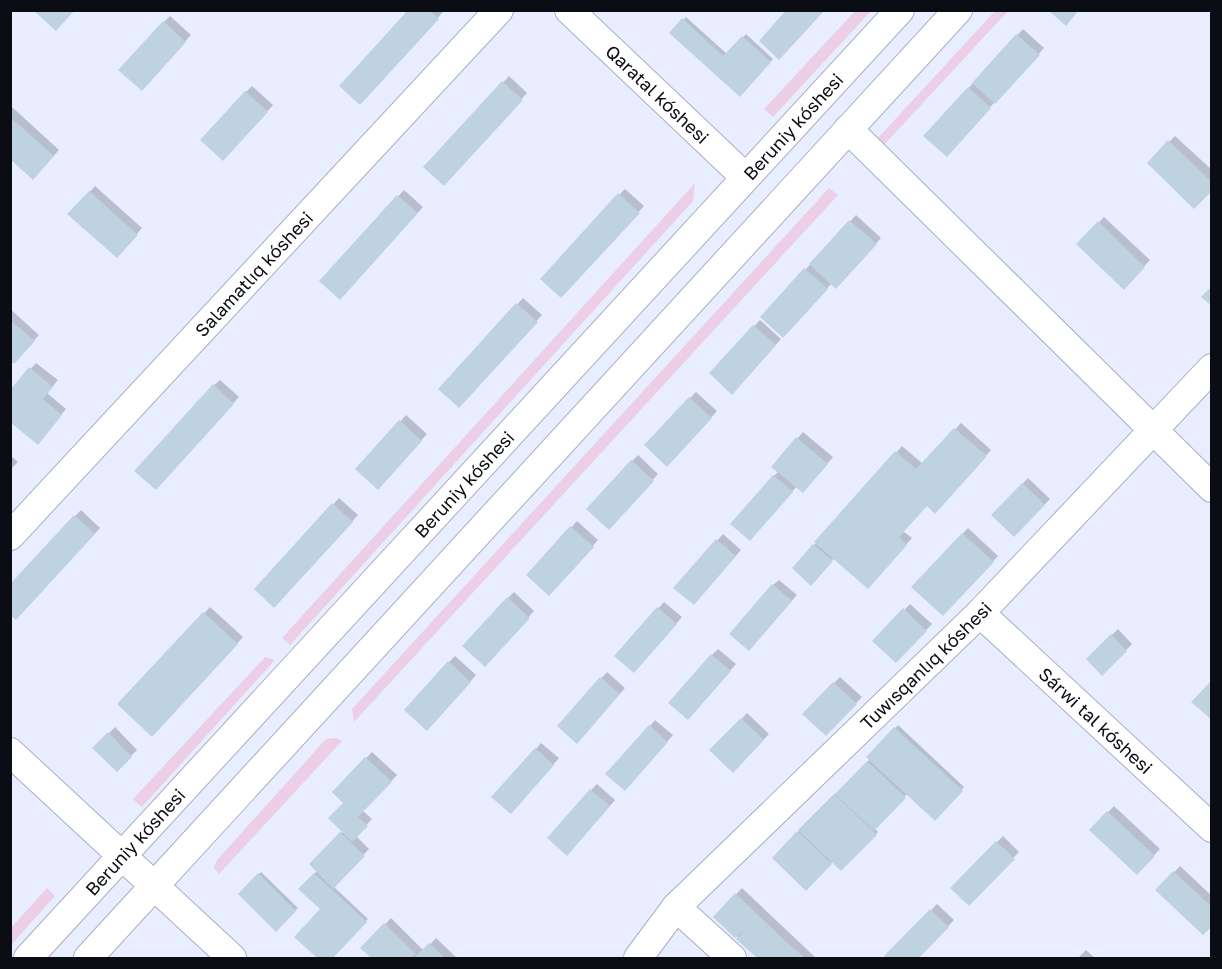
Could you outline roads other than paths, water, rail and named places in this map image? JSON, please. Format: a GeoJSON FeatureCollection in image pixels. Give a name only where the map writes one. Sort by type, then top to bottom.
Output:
{"type":"FeatureCollection","features":[{"type":"Feature","properties":{"kind":"street","name":"Salamatlıq kóshesi"},"geometry":{"type":"LineString","coordinates":[[10,536],[499,10]]}},
{"type":"Feature","properties":{"kind":"street","name":"Qaratal kóshesi"},"geometry":{"type":"LineString","coordinates":[[569,10],[745,177]]}},
{"type":"Feature","properties":{"kind":"street","name":"Beruniy kóshesi"},"geometry":{"type":"LineString","coordinates":[[28,958],[900,10]]}},
{"type":"Feature","properties":{"kind":"street"},"geometry":{"type":"LineString","coordinates":[[88,958],[153,884],[328,700],[958,10]]}},
{"type":"Feature","properties":{"kind":"street"},"geometry":{"type":"LineString","coordinates":[[848,129],[1212,488]]}},
{"type":"Feature","properties":{"kind":"street","name":"Tuwısqanlıq kóshesi"},"geometry":{"type":"LineString","coordinates":[[638,958],[676,907],[980,613],[1212,368]]}},
{"type":"Feature","properties":{"kind":"street","name":"Sárwi tal kóshesi"},"geometry":{"type":"LineString","coordinates":[[980,613],[1212,828]]}},
{"type":"Feature","properties":{"kind":"street"},"geometry":{"type":"LineString","coordinates":[[10,752],[232,958]]}},
{"type":"Feature","properties":{"kind":"street"},"geometry":{"type":"LineString","coordinates":[[676,907],[732,958]]}}]}
